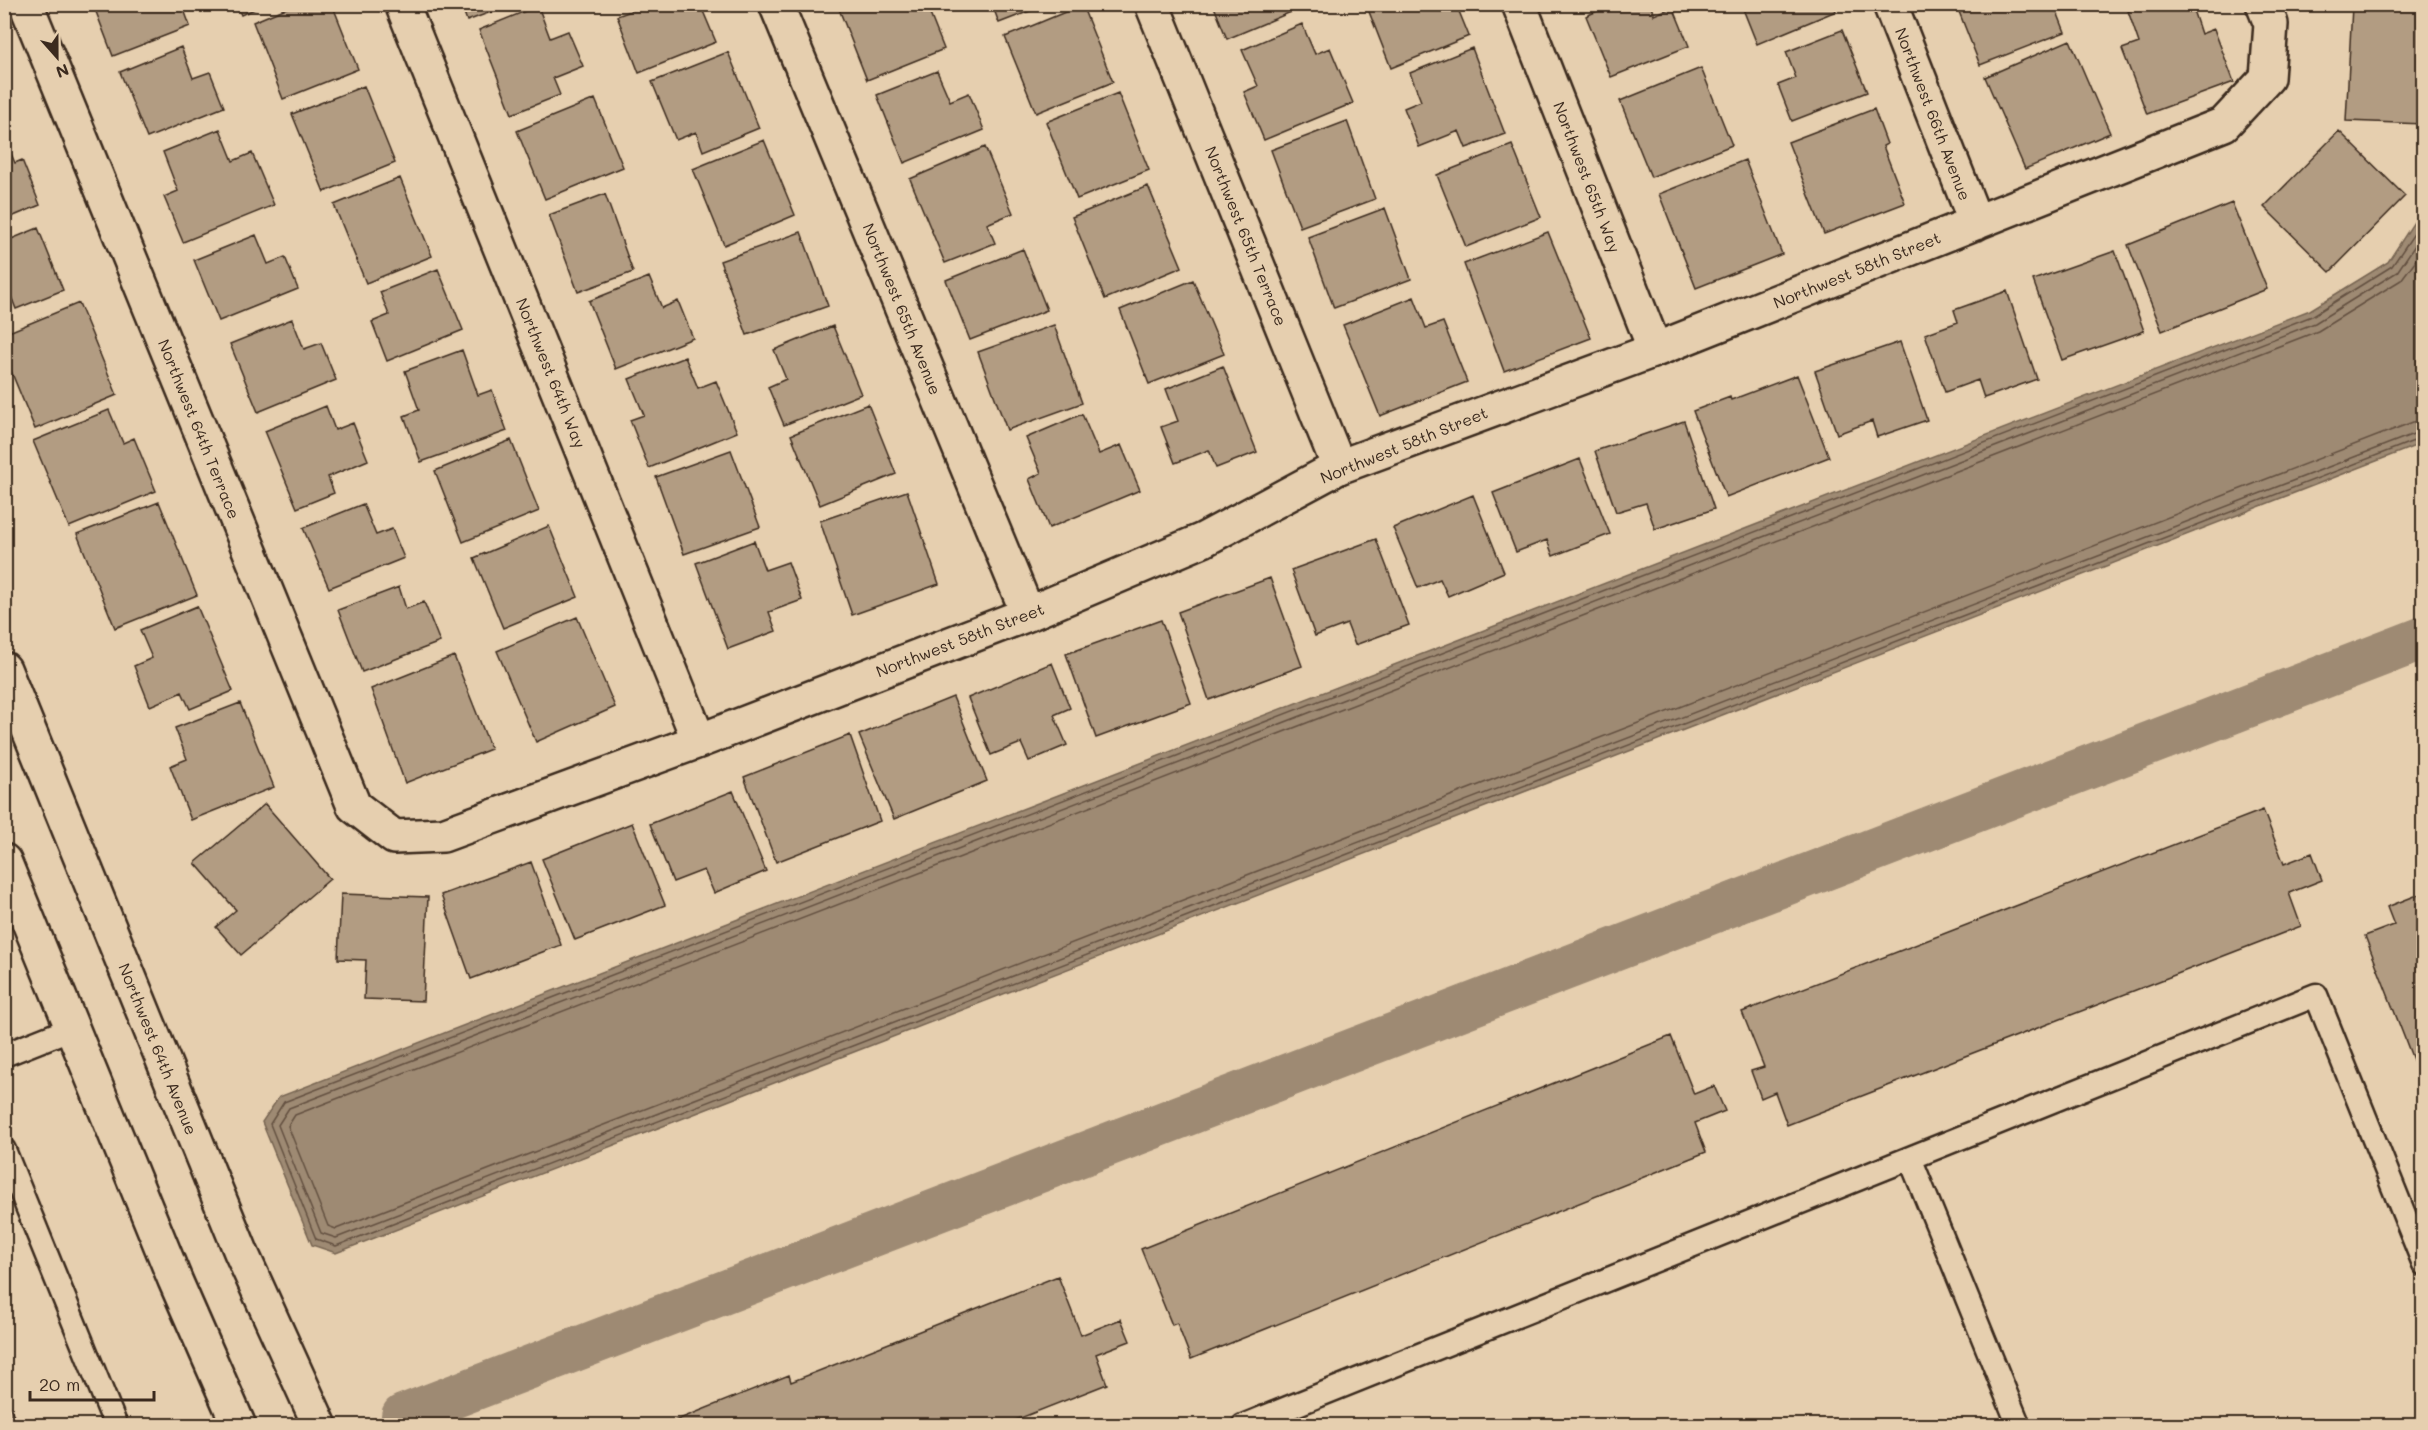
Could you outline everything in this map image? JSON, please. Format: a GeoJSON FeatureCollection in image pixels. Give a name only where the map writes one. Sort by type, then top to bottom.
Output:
{"type":"FeatureCollection","features":[{"type":"Feature","properties":{"kind":"street","name":"Northwest 64th Terrace"},"geometry":{"type":"LineString","coordinates":[[26,4],[354,806],[394,837]]}},
{"type":"Feature","properties":{"kind":"street","name":"Northwest 64th Way"},"geometry":{"type":"LineString","coordinates":[[402,4],[699,741]]}},
{"type":"Feature","properties":{"kind":"street","name":"Northwest 65th Avenue"},"geometry":{"type":"LineString","coordinates":[[776,4],[1028,614]]}},
{"type":"Feature","properties":{"kind":"street","name":"Northwest 65th Terrace"},"geometry":{"type":"LineString","coordinates":[[1152,4],[1340,467]]}},
{"type":"Feature","properties":{"kind":"street","name":"Northwest 65th Way"},"geometry":{"type":"LineString","coordinates":[[1519,4],[1655,350]]}},
{"type":"Feature","properties":{"kind":"street","name":"Northwest 66th Avenue"},"geometry":{"type":"LineString","coordinates":[[1890,4],[1976,222]]}},
{"type":"Feature","properties":{"kind":"street","name":"Northwest 58th Street"},"geometry":{"type":"LineString","coordinates":[[394,837],[443,835],[699,741],[1028,614],[1203,540],[1340,467],[1655,350],[2224,124],[2267,78],[2271,24],[2263,4]]}},
{"type":"Feature","properties":{"kind":"street","name":"Northwest 64th Avenue"},"geometry":{"type":"LineString","coordinates":[[4,669],[241,1252],[320,1425]]}},
{"type":"Feature","properties":{"kind":"street"},"geometry":{"type":"LineString","coordinates":[[4,861],[175,1280],[239,1425]]}},
{"type":"Feature","properties":{"kind":"lane"},"geometry":{"type":"LineString","coordinates":[[1243,1425],[1266,1421],[2316,995],[2424,1264]]}},
{"type":"Feature","properties":{"kind":"lane"},"geometry":{"type":"LineString","coordinates":[[4,1055],[72,1028]]}},
{"type":"Feature","properties":{"kind":"lane"},"geometry":{"type":"LineString","coordinates":[[4,1150],[116,1425]]}},
{"type":"Feature","properties":{"kind":"lane"},"geometry":{"type":"LineString","coordinates":[[1910,1158],[2019,1425]]}},
{"type":"Feature","properties":{"kind":"water"},"geometry":{"type":"Polygon","coordinates":[[[2423,208],[2423,443],[336,1253],[312,1245],[262,1122],[279,1097],[2310,310],[2388,262],[2423,208]]]}},
{"type":"Feature","properties":{"kind":"building"},"geometry":{"type":"Polygon","coordinates":[[[93,4],[182,4],[190,26],[113,56],[93,4]]]}},
{"type":"Feature","properties":{"kind":"building"},"geometry":{"type":"Polygon","coordinates":[[[236,4],[266,4],[241,15],[236,4]]]}},
{"type":"Feature","properties":{"kind":"building"},"geometry":{"type":"Polygon","coordinates":[[[296,4],[332,4],[358,69],[283,99],[253,22],[296,4]]]}},
{"type":"Feature","properties":{"kind":"building"},"geometry":{"type":"Polygon","coordinates":[[[461,4],[512,4],[467,21],[461,4]]]}},
{"type":"Feature","properties":{"kind":"building"},"geometry":{"type":"Polygon","coordinates":[[[629,4],[700,4],[716,42],[639,73],[617,16],[631,11],[629,4]]]}},
{"type":"Feature","properties":{"kind":"building"},"geometry":{"type":"Polygon","coordinates":[[[837,4],[926,4],[944,49],[867,80],[837,4]]]}},
{"type":"Feature","properties":{"kind":"building"},"geometry":{"type":"Polygon","coordinates":[[[992,4],[1048,4],[999,23],[992,4]]]}},
{"type":"Feature","properties":{"kind":"building"},"geometry":{"type":"Polygon","coordinates":[[[1213,4],[1301,4],[1303,7],[1227,39],[1213,4]]]}},
{"type":"Feature","properties":{"kind":"building"},"geometry":{"type":"Polygon","coordinates":[[[1366,4],[1456,4],[1469,36],[1391,68],[1366,4]]]}},
{"type":"Feature","properties":{"kind":"building"},"geometry":{"type":"Polygon","coordinates":[[[1613,4],[1650,4],[1654,15],[1673,7],[1689,46],[1611,77],[1586,16],[1613,4]]]}},
{"type":"Feature","properties":{"kind":"building"},"geometry":{"type":"Polygon","coordinates":[[[1741,4],[1833,4],[1836,11],[1757,44],[1741,4]]]}},
{"type":"Feature","properties":{"kind":"building"},"geometry":{"type":"Polygon","coordinates":[[[1956,4],[2054,4],[2065,32],[1980,65],[1956,4]]]}},
{"type":"Feature","properties":{"kind":"building"},"geometry":{"type":"Polygon","coordinates":[[[2145,4],[2191,4],[2201,34],[2214,29],[2234,82],[2147,114],[2122,49],[2139,43],[2128,11],[2145,4]]]}},
{"type":"Feature","properties":{"kind":"building"},"geometry":{"type":"Polygon","coordinates":[[[1082,5],[1113,82],[1036,113],[1005,37],[1082,5]]]}},
{"type":"Feature","properties":{"kind":"building"},"geometry":{"type":"Polygon","coordinates":[[[538,6],[550,38],[568,31],[583,66],[553,78],[560,95],[512,114],[479,30],[538,6]]]}},
{"type":"Feature","properties":{"kind":"building"},"geometry":{"type":"Polygon","coordinates":[[[2352,6],[2424,9],[2424,124],[2346,121],[2352,6]]]}},
{"type":"Feature","properties":{"kind":"building"},"geometry":{"type":"Polygon","coordinates":[[[1302,24],[1315,54],[1330,48],[1353,103],[1264,140],[1244,92],[1258,86],[1242,50],[1302,24]]]}},
{"type":"Feature","properties":{"kind":"building"},"geometry":{"type":"Polygon","coordinates":[[[1842,30],[1867,92],[1792,121],[1778,85],[1796,78],[1786,52],[1842,30]]]}},
{"type":"Feature","properties":{"kind":"building"},"geometry":{"type":"Polygon","coordinates":[[[2070,40],[2110,133],[2025,169],[1985,77],[2070,40]]]}},
{"type":"Feature","properties":{"kind":"building"},"geometry":{"type":"Polygon","coordinates":[[[181,47],[193,78],[210,72],[224,107],[147,138],[120,72],[181,47]]]}},
{"type":"Feature","properties":{"kind":"building"},"geometry":{"type":"Polygon","coordinates":[[[1472,48],[1505,134],[1466,148],[1459,131],[1419,147],[1404,108],[1421,101],[1410,73],[1472,48]]]}},
{"type":"Feature","properties":{"kind":"building"},"geometry":{"type":"Polygon","coordinates":[[[728,52],[759,128],[703,151],[696,132],[676,140],[652,82],[728,52]]]}},
{"type":"Feature","properties":{"kind":"building"},"geometry":{"type":"Polygon","coordinates":[[[1701,68],[1732,145],[1651,177],[1620,101],[1701,68]]]}},
{"type":"Feature","properties":{"kind":"building"},"geometry":{"type":"Polygon","coordinates":[[[937,71],[950,101],[969,93],[984,130],[904,163],[877,95],[937,71]]]}},
{"type":"Feature","properties":{"kind":"building"},"geometry":{"type":"Polygon","coordinates":[[[364,86],[395,163],[324,192],[292,114],[364,86]]]}},
{"type":"Feature","properties":{"kind":"building"},"geometry":{"type":"Polygon","coordinates":[[[1118,93],[1149,170],[1077,199],[1046,122],[1118,93]]]}},
{"type":"Feature","properties":{"kind":"building"},"geometry":{"type":"Polygon","coordinates":[[[595,99],[623,167],[545,199],[517,131],[595,99]]]}},
{"type":"Feature","properties":{"kind":"building"},"geometry":{"type":"Polygon","coordinates":[[[1874,109],[1887,144],[1883,146],[1905,203],[1824,234],[1788,142],[1874,109]]]}},
{"type":"Feature","properties":{"kind":"building"},"geometry":{"type":"Polygon","coordinates":[[[1347,121],[1375,199],[1300,227],[1271,150],[1347,121]]]}},
{"type":"Feature","properties":{"kind":"building"},"geometry":{"type":"Polygon","coordinates":[[[220,129],[233,161],[252,153],[274,205],[183,242],[164,197],[178,191],[163,152],[220,129]]]}},
{"type":"Feature","properties":{"kind":"building"},"geometry":{"type":"Polygon","coordinates":[[[2339,131],[2405,196],[2330,272],[2264,207],[2339,131]]]}},
{"type":"Feature","properties":{"kind":"building"},"geometry":{"type":"Polygon","coordinates":[[[4,137],[15,163],[22,160],[40,205],[4,220],[4,137]]]}},
{"type":"Feature","properties":{"kind":"building"},"geometry":{"type":"Polygon","coordinates":[[[764,140],[795,215],[724,245],[693,169],[764,140]]]}},
{"type":"Feature","properties":{"kind":"building"},"geometry":{"type":"Polygon","coordinates":[[[1512,145],[1541,217],[1466,247],[1437,175],[1512,145]]]}},
{"type":"Feature","properties":{"kind":"building"},"geometry":{"type":"Polygon","coordinates":[[[985,147],[1013,213],[987,224],[995,243],[945,263],[910,179],[985,147]]]}},
{"type":"Feature","properties":{"kind":"building"},"geometry":{"type":"Polygon","coordinates":[[[1745,160],[1782,254],[1696,288],[1659,194],[1745,160]]]}},
{"type":"Feature","properties":{"kind":"building"},"geometry":{"type":"Polygon","coordinates":[[[400,178],[432,256],[366,283],[334,205],[400,178]]]}},
{"type":"Feature","properties":{"kind":"building"},"geometry":{"type":"Polygon","coordinates":[[[1148,186],[1182,267],[1105,299],[1072,217],[1148,186]]]}},
{"type":"Feature","properties":{"kind":"building"},"geometry":{"type":"Polygon","coordinates":[[[605,194],[633,272],[578,292],[549,215],[605,194]]]}},
{"type":"Feature","properties":{"kind":"building"},"geometry":{"type":"Polygon","coordinates":[[[2232,203],[2267,289],[2162,331],[2128,245],[2232,203]]]}},
{"type":"Feature","properties":{"kind":"building"},"geometry":{"type":"Polygon","coordinates":[[[1385,208],[1411,279],[1334,308],[1308,237],[1385,208]]]}},
{"type":"Feature","properties":{"kind":"building"},"geometry":{"type":"Polygon","coordinates":[[[38,228],[63,290],[16,309],[4,278],[4,242],[38,228]]]}},
{"type":"Feature","properties":{"kind":"building"},"geometry":{"type":"Polygon","coordinates":[[[801,232],[828,306],[747,335],[720,261],[801,232]]]}},
{"type":"Feature","properties":{"kind":"building"},"geometry":{"type":"Polygon","coordinates":[[[1548,232],[1591,338],[1504,371],[1464,264],[1548,232]]]}},
{"type":"Feature","properties":{"kind":"building"},"geometry":{"type":"Polygon","coordinates":[[[256,235],[268,264],[285,257],[298,289],[219,321],[194,260],[256,235]]]}},
{"type":"Feature","properties":{"kind":"building"},"geometry":{"type":"Polygon","coordinates":[[[1023,249],[1047,310],[970,340],[946,280],[1023,249]]]}},
{"type":"Feature","properties":{"kind":"building"},"geometry":{"type":"Polygon","coordinates":[[[2115,251],[2144,331],[2062,360],[2033,280],[2115,251]]]}},
{"type":"Feature","properties":{"kind":"building"},"geometry":{"type":"Polygon","coordinates":[[[438,269],[463,330],[387,361],[372,322],[389,315],[380,292],[438,269]]]}},
{"type":"Feature","properties":{"kind":"building"},"geometry":{"type":"Polygon","coordinates":[[[649,277],[662,308],[678,301],[693,338],[616,369],[589,301],[649,277]]]}},
{"type":"Feature","properties":{"kind":"building"},"geometry":{"type":"Polygon","coordinates":[[[1193,280],[1224,354],[1149,384],[1120,310],[1193,280]]]}},
{"type":"Feature","properties":{"kind":"building"},"geometry":{"type":"Polygon","coordinates":[[[2007,291],[2037,379],[1984,398],[1978,380],[1945,392],[1925,334],[1958,322],[1954,310],[2007,291]]]}},
{"type":"Feature","properties":{"kind":"building"},"geometry":{"type":"Polygon","coordinates":[[[1414,297],[1426,328],[1443,322],[1467,382],[1380,416],[1343,325],[1414,297]]]}},
{"type":"Feature","properties":{"kind":"building"},"geometry":{"type":"Polygon","coordinates":[[[79,303],[117,395],[35,429],[4,354],[4,334],[79,303]]]}},
{"type":"Feature","properties":{"kind":"building"},"geometry":{"type":"Polygon","coordinates":[[[292,319],[304,349],[321,343],[336,380],[258,412],[230,344],[292,319]]]}},
{"type":"Feature","properties":{"kind":"building"},"geometry":{"type":"Polygon","coordinates":[[[1054,325],[1082,403],[1007,430],[978,352],[1054,325]]]}},
{"type":"Feature","properties":{"kind":"building"},"geometry":{"type":"Polygon","coordinates":[[[833,326],[861,394],[784,425],[768,387],[786,379],[774,350],[833,326]]]}},
{"type":"Feature","properties":{"kind":"building"},"geometry":{"type":"Polygon","coordinates":[[[1900,342],[1927,420],[1877,437],[1872,421],[1837,434],[1815,371],[1900,342]]]}},
{"type":"Feature","properties":{"kind":"building"},"geometry":{"type":"Polygon","coordinates":[[[462,350],[478,395],[492,390],[507,431],[421,462],[404,416],[419,410],[405,371],[462,350]]]}},
{"type":"Feature","properties":{"kind":"building"},"geometry":{"type":"Polygon","coordinates":[[[685,357],[698,388],[716,381],[737,432],[649,468],[630,420],[644,415],[629,379],[685,357]]]}},
{"type":"Feature","properties":{"kind":"building"},"geometry":{"type":"Polygon","coordinates":[[[1223,366],[1257,452],[1216,468],[1209,450],[1175,463],[1161,427],[1178,421],[1166,389],[1223,366]]]}},
{"type":"Feature","properties":{"kind":"building"},"geometry":{"type":"Polygon","coordinates":[[[1797,375],[1829,457],[1726,497],[1693,411],[1730,397],[1731,400],[1797,375]]]}},
{"type":"Feature","properties":{"kind":"building"},"geometry":{"type":"Polygon","coordinates":[[[868,404],[896,474],[820,505],[791,435],[868,404]]]}},
{"type":"Feature","properties":{"kind":"building"},"geometry":{"type":"Polygon","coordinates":[[[326,406],[335,430],[353,423],[368,460],[328,477],[334,493],[297,508],[265,431],[326,406]]]}},
{"type":"Feature","properties":{"kind":"building"},"geometry":{"type":"Polygon","coordinates":[[[109,410],[123,443],[134,438],[156,491],[69,527],[33,441],[109,410]]]}},
{"type":"Feature","properties":{"kind":"building"},"geometry":{"type":"Polygon","coordinates":[[[1082,414],[1099,454],[1121,445],[1140,490],[1049,528],[1029,479],[1041,473],[1026,438],[1082,414]]]}},
{"type":"Feature","properties":{"kind":"building"},"geometry":{"type":"Polygon","coordinates":[[[1684,421],[1714,509],[1655,529],[1646,503],[1616,512],[1595,451],[1684,421]]]}},
{"type":"Feature","properties":{"kind":"building"},"geometry":{"type":"Polygon","coordinates":[[[511,440],[539,511],[463,542],[435,471],[511,440]]]}},
{"type":"Feature","properties":{"kind":"building"},"geometry":{"type":"Polygon","coordinates":[[[731,450],[760,527],[684,554],[656,477],[731,450]]]}},
{"type":"Feature","properties":{"kind":"building"},"geometry":{"type":"Polygon","coordinates":[[[1580,459],[1610,534],[1553,556],[1547,540],[1516,552],[1493,493],[1580,459]]]}},
{"type":"Feature","properties":{"kind":"building"},"geometry":{"type":"Polygon","coordinates":[[[907,491],[939,584],[852,615],[820,521],[907,491]]]}},
{"type":"Feature","properties":{"kind":"building"},"geometry":{"type":"Polygon","coordinates":[[[1473,495],[1504,572],[1448,596],[1440,579],[1418,588],[1393,528],[1473,495]]]}},
{"type":"Feature","properties":{"kind":"building"},"geometry":{"type":"Polygon","coordinates":[[[159,502],[197,595],[115,628],[77,534],[159,502]]]}},
{"type":"Feature","properties":{"kind":"building"},"geometry":{"type":"Polygon","coordinates":[[[363,504],[376,535],[392,529],[404,558],[329,588],[303,528],[363,504]]]}},
{"type":"Feature","properties":{"kind":"building"},"geometry":{"type":"Polygon","coordinates":[[[549,526],[578,597],[503,628],[474,558],[549,526]]]}},
{"type":"Feature","properties":{"kind":"building"},"geometry":{"type":"Polygon","coordinates":[[[1376,539],[1409,625],[1355,645],[1347,624],[1315,636],[1291,570],[1376,539]]]}},
{"type":"Feature","properties":{"kind":"building"},"geometry":{"type":"Polygon","coordinates":[[[754,541],[765,570],[788,562],[802,600],[769,612],[776,631],[728,649],[696,563],[754,541]]]}},
{"type":"Feature","properties":{"kind":"building"},"geometry":{"type":"Polygon","coordinates":[[[1270,578],[1302,666],[1209,700],[1178,612],[1270,578]]]}},
{"type":"Feature","properties":{"kind":"building"},"geometry":{"type":"Polygon","coordinates":[[[399,587],[406,609],[424,602],[440,642],[362,672],[338,610],[399,587]]]}},
{"type":"Feature","properties":{"kind":"building"},"geometry":{"type":"Polygon","coordinates":[[[197,606],[233,691],[190,709],[182,692],[150,706],[134,666],[152,658],[140,630],[197,606]]]}},
{"type":"Feature","properties":{"kind":"building"},"geometry":{"type":"Polygon","coordinates":[[[577,617],[615,707],[536,742],[497,651],[577,617]]]}},
{"type":"Feature","properties":{"kind":"building"},"geometry":{"type":"Polygon","coordinates":[[[1161,620],[1191,703],[1096,738],[1066,654],[1161,620]]]}},
{"type":"Feature","properties":{"kind":"building"},"geometry":{"type":"Polygon","coordinates":[[[454,656],[491,749],[405,783],[371,689],[454,656]]]}},
{"type":"Feature","properties":{"kind":"building"},"geometry":{"type":"Polygon","coordinates":[[[1052,663],[1070,708],[1054,715],[1067,745],[1029,761],[1021,743],[991,755],[968,698],[1052,663]]]}},
{"type":"Feature","properties":{"kind":"building"},"geometry":{"type":"Polygon","coordinates":[[[953,697],[987,781],[894,819],[859,735],[953,697]]]}},
{"type":"Feature","properties":{"kind":"building"},"geometry":{"type":"Polygon","coordinates":[[[240,703],[274,787],[191,820],[170,766],[187,759],[175,728],[240,703]]]}},
{"type":"Feature","properties":{"kind":"building"},"geometry":{"type":"Polygon","coordinates":[[[850,735],[880,821],[776,862],[744,777],[850,735]]]}},
{"type":"Feature","properties":{"kind":"building"},"geometry":{"type":"Polygon","coordinates":[[[733,791],[766,871],[714,893],[704,870],[673,882],[650,824],[733,791]]]}},
{"type":"Feature","properties":{"kind":"building"},"geometry":{"type":"Polygon","coordinates":[[[265,804],[330,879],[241,955],[216,927],[236,910],[195,863],[265,804]]]}},
{"type":"Feature","properties":{"kind":"building"},"geometry":{"type":"Polygon","coordinates":[[[2263,810],[2284,864],[2312,853],[2322,880],[2289,893],[2301,926],[1787,1125],[1775,1092],[1761,1098],[1751,1071],[1764,1067],[1742,1012],[2263,810]]]}},
{"type":"Feature","properties":{"kind":"building"},"geometry":{"type":"Polygon","coordinates":[[[632,823],[665,905],[575,940],[542,859],[632,823]]]}},
{"type":"Feature","properties":{"kind":"building"},"geometry":{"type":"Polygon","coordinates":[[[531,862],[561,945],[471,979],[441,895],[531,862]]]}},
{"type":"Feature","properties":{"kind":"building"},"geometry":{"type":"Polygon","coordinates":[[[341,894],[428,897],[423,1001],[364,999],[366,960],[338,959],[341,894]]]}},
{"type":"Feature","properties":{"kind":"building"},"geometry":{"type":"Polygon","coordinates":[[[2420,894],[2424,903],[2424,1088],[2365,936],[2394,925],[2387,907],[2420,894]]]}},
{"type":"Feature","properties":{"kind":"building"},"geometry":{"type":"Polygon","coordinates":[[[1671,1036],[1694,1094],[1714,1086],[1725,1111],[1695,1123],[1706,1152],[1191,1359],[1177,1323],[1172,1325],[1141,1249],[1671,1036]]]}},
{"type":"Feature","properties":{"kind":"building"},"geometry":{"type":"Polygon","coordinates":[[[1058,1276],[1081,1335],[1121,1319],[1130,1341],[1096,1354],[1107,1384],[1000,1426],[662,1426],[789,1375],[791,1382],[1058,1276]]]}},
{"type":"Feature","properties":{"kind":"building"},"geometry":{"type":"Polygon","coordinates":[[[4,1392],[18,1426],[4,1426],[4,1392]]]}},
{"type":"Feature","properties":{"kind":"waterway"},"geometry":{"type":"LineString","coordinates":[[403,1416],[2424,638]]}}]}
